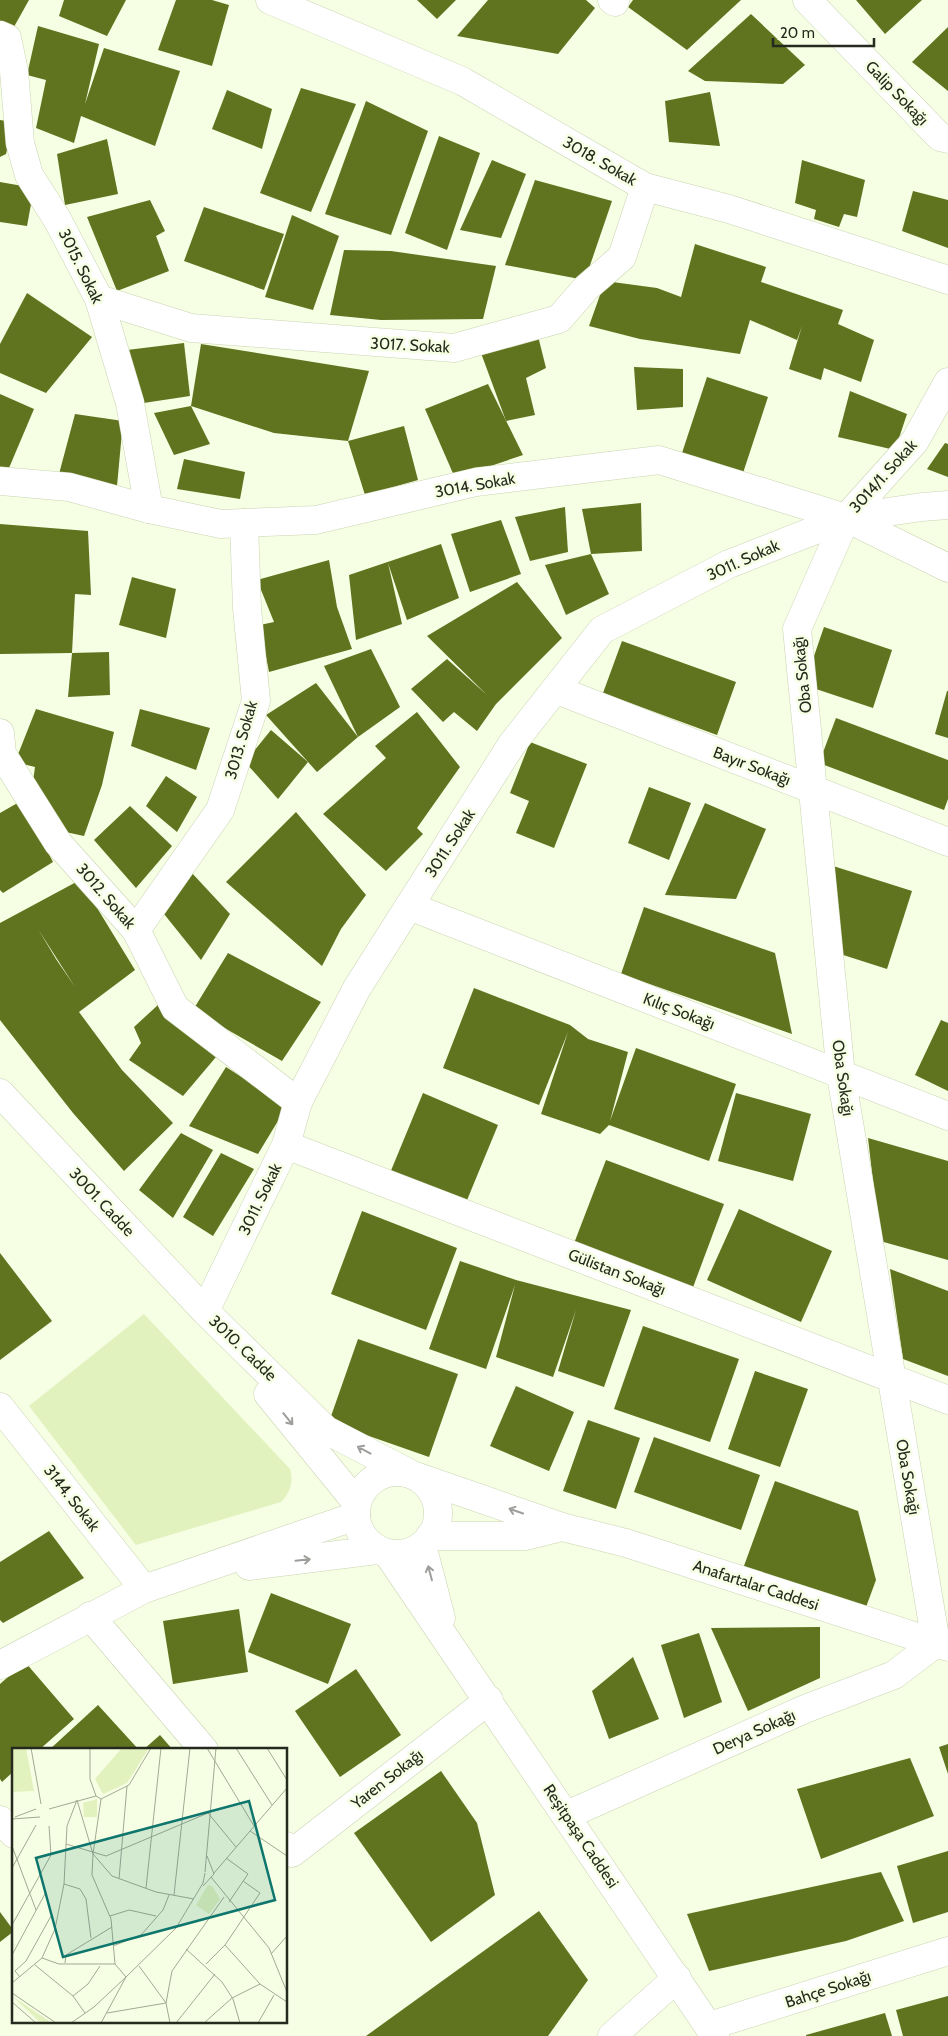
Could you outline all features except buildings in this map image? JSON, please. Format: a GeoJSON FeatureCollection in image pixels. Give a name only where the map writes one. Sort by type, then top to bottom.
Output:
{"type":"FeatureCollection","features":[{"type":"Feature","properties":{"kind":"street","name":"3018. Sokak"},"geometry":{"type":"LineString","coordinates":[[270,0],[462,82],[645,187],[729,209],[948,280]]}},
{"type":"Feature","properties":{"kind":"street","name":"Galip Sokağı"},"geometry":{"type":"LineString","coordinates":[[807,0],[940,137],[948,139]]}},
{"type":"Feature","properties":{"kind":"street","name":"3015. Sokak"},"geometry":{"type":"LineString","coordinates":[[0,34],[7,38],[14,71],[20,143],[29,175],[57,219],[99,298],[130,403],[149,509]]}},
{"type":"Feature","properties":{"kind":"street","name":"3017. Sokak"},"geometry":{"type":"LineString","coordinates":[[99,298],[191,328],[454,348],[559,319],[586,288],[622,256],[645,187]]}},
{"type":"Feature","properties":{"kind":"street","name":"3014/1. Sokak"},"geometry":{"type":"LineString","coordinates":[[846,518],[915,441],[948,382]]}},
{"type":"Feature","properties":{"kind":"street","name":"3014. Sokak"},"geometry":{"type":"LineString","coordinates":[[0,481],[70,488],[149,509],[221,524],[316,520],[476,482],[659,460],[846,518],[922,507],[948,506]]}},
{"type":"Feature","properties":{"kind":"street"},"geometry":{"type":"LineString","coordinates":[[846,518],[948,568]]}},
{"type":"Feature","properties":{"kind":"street","name":"3011. Sokak"},"geometry":{"type":"LineString","coordinates":[[204,1312],[286,1145],[298,1102],[357,988],[512,744],[557,690],[602,630],[729,564],[846,518]]}},
{"type":"Feature","properties":{"kind":"street","name":"Oba Sokağı"},"geometry":{"type":"LineString","coordinates":[[846,518],[797,629],[841,1074],[891,1377],[942,1645]]}},
{"type":"Feature","properties":{"kind":"street","name":"3013. Sokak"},"geometry":{"type":"LineString","coordinates":[[136,930],[220,810],[256,701],[247,608],[244,523]]}},
{"type":"Feature","properties":{"kind":"street","name":"Bayır Sokağı"},"geometry":{"type":"LineString","coordinates":[[557,690],[948,842]]}},
{"type":"Feature","properties":{"kind":"street","name":"3012. Sokak"},"geometry":{"type":"LineString","coordinates":[[0,733],[2,754],[58,843],[136,930],[175,1008],[298,1102]]}},
{"type":"Feature","properties":{"kind":"street","name":"Kılıç Sokağı"},"geometry":{"type":"LineString","coordinates":[[409,906],[948,1116]]}},
{"type":"Feature","properties":{"kind":"street","name":"3001. Cadde"},"geometry":{"type":"LineString","coordinates":[[0,1093],[204,1312]]}},
{"type":"Feature","properties":{"kind":"street","name":"Gülistan Sokağı"},"geometry":{"type":"LineString","coordinates":[[286,1145],[948,1400]]}},
{"type":"Feature","properties":{"kind":"street","name":"3010. Cadde"},"geometry":{"type":"LineString","coordinates":[[204,1312],[326,1430],[412,1475],[429,1486],[435,1498],[438,1511],[436,1524],[426,1541]]}},
{"type":"Feature","properties":{"kind":"street","name":"3010. Cadde"},"geometry":{"type":"LineString","coordinates":[[204,1312],[227,1347],[356,1509],[359,1530],[367,1541],[383,1552]]}},
{"type":"Feature","properties":{"kind":"street","name":"3144. Sokak"},"geometry":{"type":"LineString","coordinates":[[0,1407],[144,1589]]}},
{"type":"Feature","properties":{"kind":"street"},"geometry":{"type":"LineString","coordinates":[[0,1665],[144,1589],[202,1571],[356,1509],[361,1490],[381,1474],[393,1472],[412,1475]]}},
{"type":"Feature","properties":{"kind":"street","name":"Anafartalar Caddesi"},"geometry":{"type":"LineString","coordinates":[[412,1475],[562,1527],[626,1543],[942,1645]]}},
{"type":"Feature","properties":{"kind":"street","name":"Anafartalar Caddesi"},"geometry":{"type":"LineString","coordinates":[[426,1541],[526,1536],[562,1527]]}},
{"type":"Feature","properties":{"kind":"street"},"geometry":{"type":"LineString","coordinates":[[202,1571],[383,1552],[400,1554],[426,1541]]}},
{"type":"Feature","properties":{"kind":"street","name":"Reşitpaşa Caddesi"},"geometry":{"type":"LineString","coordinates":[[426,1541],[446,1636]]}},
{"type":"Feature","properties":{"kind":"street","name":"Reşitpaşa Caddesi"},"geometry":{"type":"LineString","coordinates":[[383,1552],[446,1636],[712,2031]]}},
{"type":"Feature","properties":{"kind":"street"},"geometry":{"type":"LineString","coordinates":[[90,1616],[202,1748]]}},
{"type":"Feature","properties":{"kind":"street","name":"Derya Sokağı"},"geometry":{"type":"LineString","coordinates":[[566,1815],[805,1710],[894,1675],[942,1645]]}},
{"type":"Feature","properties":{"kind":"street","name":"Yaren Sokağı"},"geometry":{"type":"LineString","coordinates":[[288,1848],[292,1853],[488,1700]]}},
{"type":"Feature","properties":{"kind":"street"},"geometry":{"type":"LineString","coordinates":[[0,1820],[12,1832]]}},
{"type":"Feature","properties":{"kind":"street","name":"Bahçe Sokağı"},"geometry":{"type":"LineString","coordinates":[[712,2031],[948,1951]]}},
{"type":"Feature","properties":{"kind":"street"},"geometry":{"type":"LineString","coordinates":[[612,2036],[677,1978]]}},
{"type":"Feature","properties":{"kind":"green space"},"geometry":{"type":"Polygon","coordinates":[[[144,1314],[290,1469],[292,1478],[290,1487],[287,1495],[281,1502],[136,1545],[29,1406],[144,1314]]]}}]}
